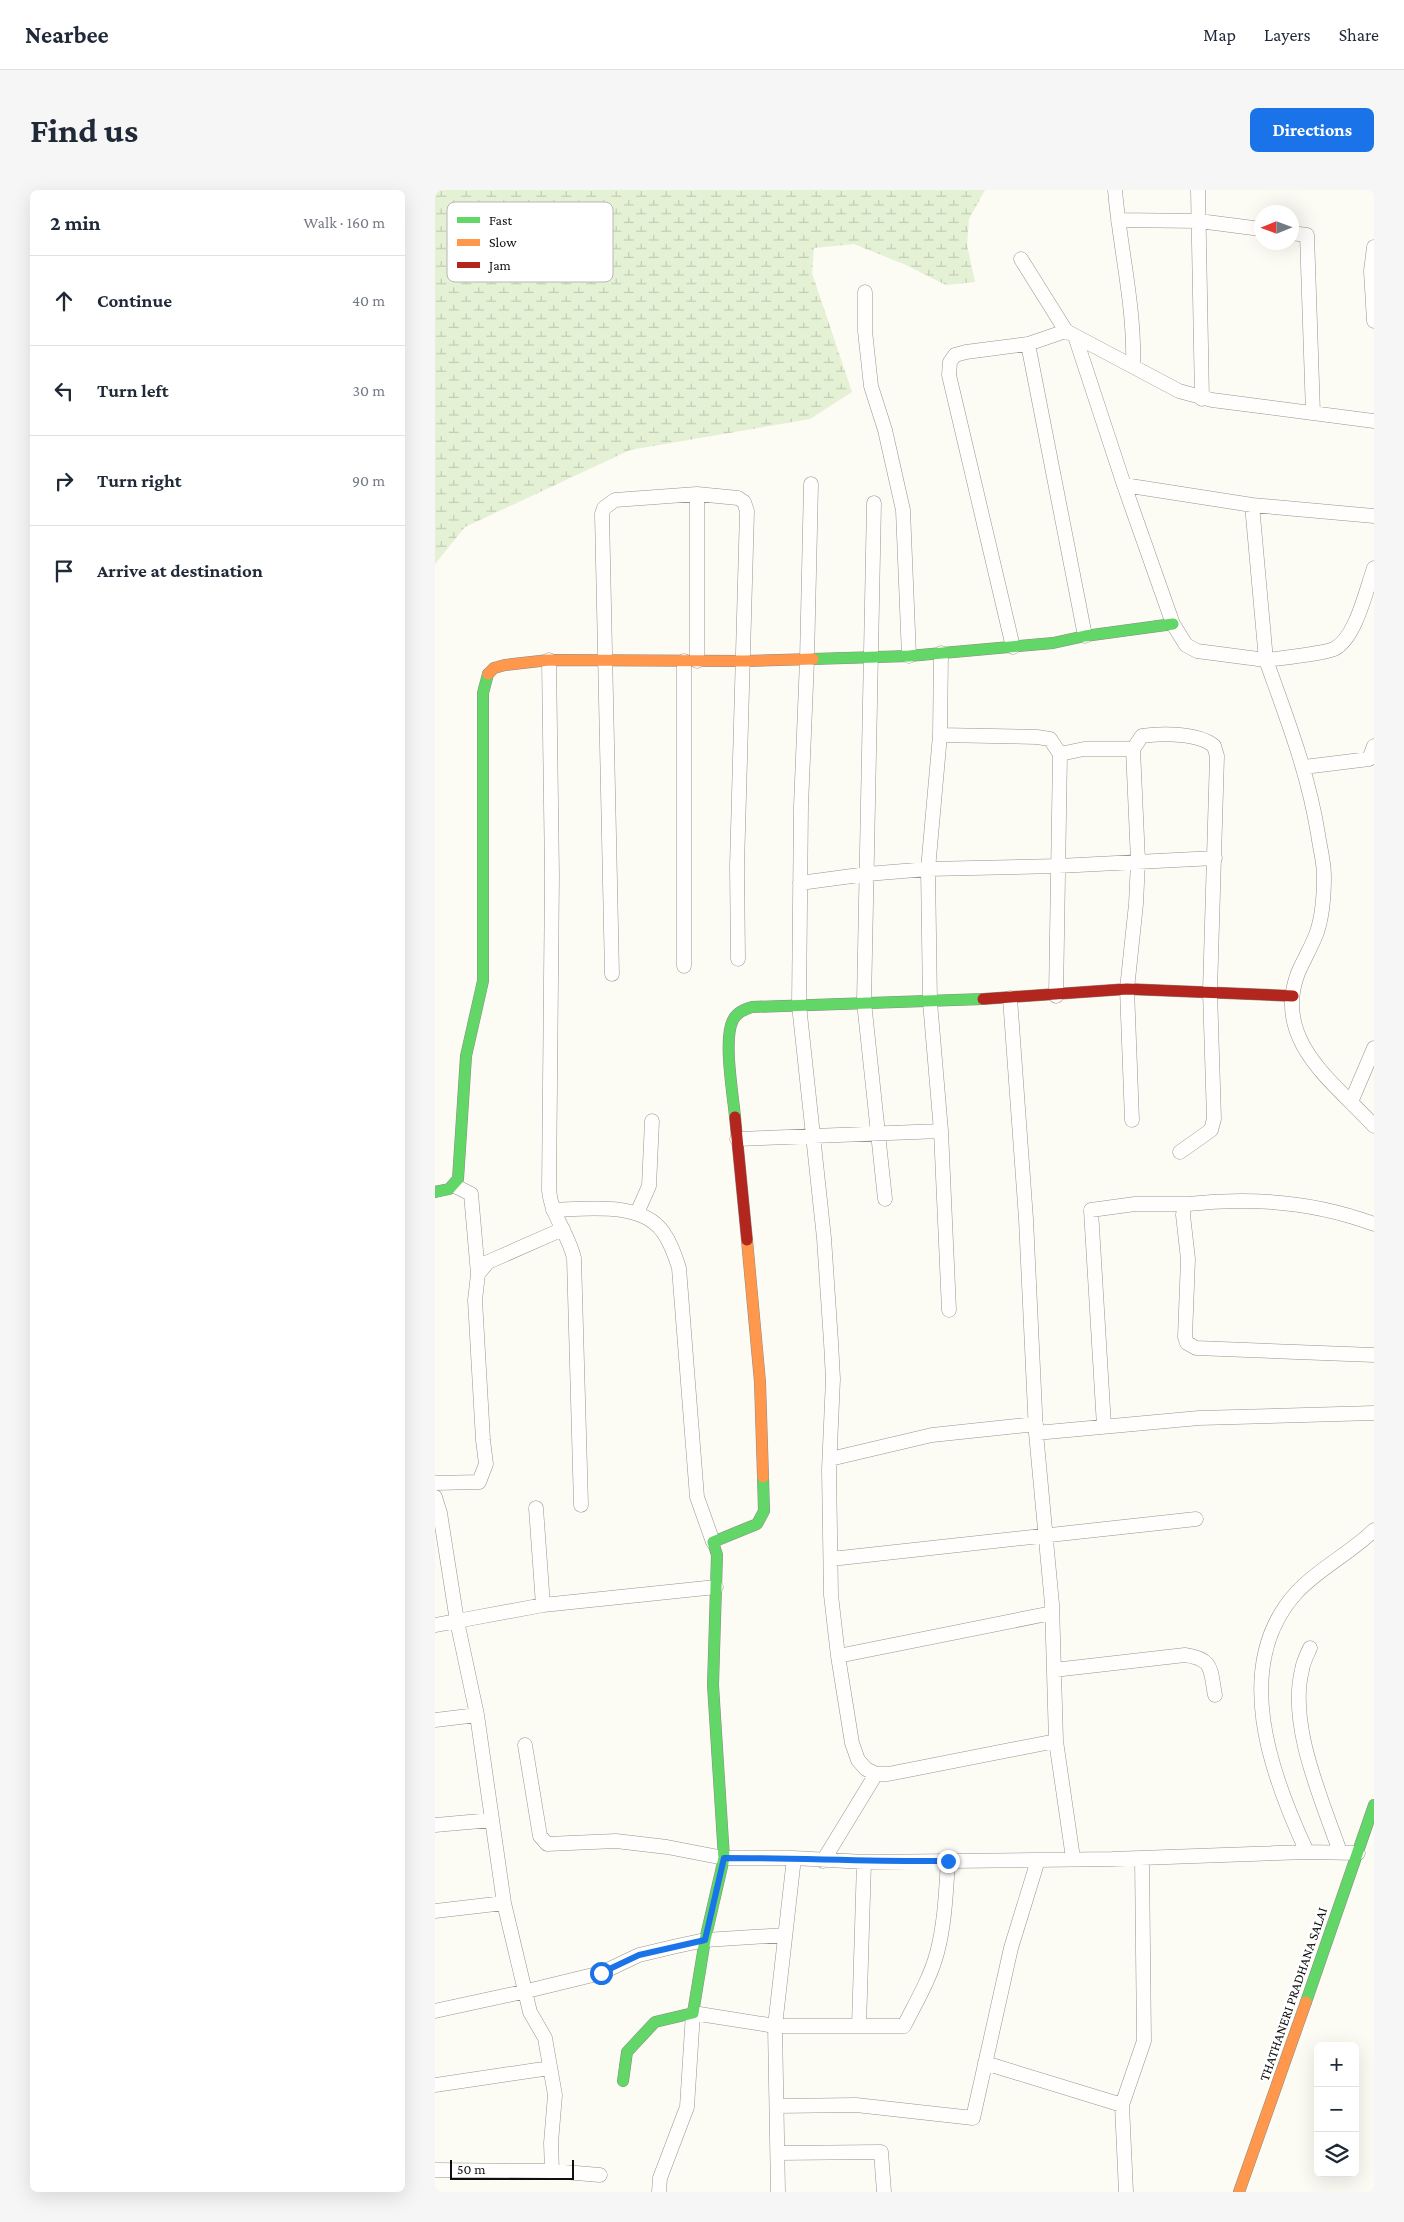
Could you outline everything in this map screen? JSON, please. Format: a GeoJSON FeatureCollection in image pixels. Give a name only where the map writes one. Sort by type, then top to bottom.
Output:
{"type":"FeatureCollection","features":[{"type":"Feature","properties":{"kind":"street"},"geometry":{"type":"LineString","coordinates":[[1115,190],[1130,301],[1134,345],[1133,366]]}},
{"type":"Feature","properties":{"kind":"street"},"geometry":{"type":"LineString","coordinates":[[1198,190],[1202,399]]}},
{"type":"Feature","properties":{"kind":"street"},"geometry":{"type":"LineString","coordinates":[[1118,220],[1199,221],[1254,228]]}},
{"type":"Feature","properties":{"kind":"street"},"geometry":{"type":"LineString","coordinates":[[1299,234],[1307,235],[1313,413]]}},
{"type":"Feature","properties":{"kind":"street"},"geometry":{"type":"LineString","coordinates":[[1374,246],[1371,271],[1374,321]]}},
{"type":"Feature","properties":{"kind":"street"},"geometry":{"type":"LineString","coordinates":[[1021,259],[1071,333],[1173,624],[1186,645],[1197,651],[1265,660],[1333,649],[1344,641],[1352,629],[1374,568]]}},
{"type":"Feature","properties":{"kind":"street"},"geometry":{"type":"LineString","coordinates":[[865,292],[865,331],[871,386],[885,430],[903,510],[909,656]]}},
{"type":"Feature","properties":{"kind":"street"},"geometry":{"type":"LineString","coordinates":[[1013,647],[949,375],[950,362],[955,355],[1028,344],[1071,333],[1179,391],[1202,399],[1374,421]]}},
{"type":"Feature","properties":{"kind":"street"},"geometry":{"type":"LineString","coordinates":[[1028,344],[1085,636]]}},
{"type":"Feature","properties":{"kind":"street"},"geometry":{"type":"LineString","coordinates":[[811,484],[800,883],[799,1005],[824,1238],[831,1342],[833,1379],[830,1459],[831,1595],[838,1656],[852,1743],[858,1760],[865,1769],[876,1774],[888,1774],[1057,1742]]}},
{"type":"Feature","properties":{"kind":"street"},"geometry":{"type":"LineString","coordinates":[[1124,485],[1252,505],[1374,516]]}},
{"type":"Feature","properties":{"kind":"street"},"geometry":{"type":"LineString","coordinates":[[684,966],[697,494]]}},
{"type":"Feature","properties":{"kind":"street"},"geometry":{"type":"LineString","coordinates":[[612,974],[602,514],[604,508],[615,500],[697,494],[730,496],[744,502],[747,511],[737,866],[738,959]]}},
{"type":"Feature","properties":{"kind":"street"},"geometry":{"type":"LineString","coordinates":[[874,502],[864,1002],[885,1199]]}},
{"type":"Feature","properties":{"kind":"street"},"geometry":{"type":"LineString","coordinates":[[1252,505],[1265,660],[1304,767],[1312,799],[1324,874],[1320,920],[1317,933],[1298,975],[1293,996],[1293,1013],[1297,1031],[1307,1054],[1318,1069],[1372,1122]]}},
{"type":"Feature","properties":{"kind":"street"},"geometry":{"type":"LineString","coordinates":[[435,1192],[449,1190],[455,1186],[458,1179],[467,1056],[483,981],[483,693],[487,676],[494,668],[549,660],[744,661],[909,656],[1053,643],[1085,636],[1173,624]]}},
{"type":"Feature","properties":{"kind":"street"},"geometry":{"type":"LineString","coordinates":[[941,653],[940,735],[929,869],[930,1002],[941,1131],[949,1310]]}},
{"type":"Feature","properties":{"kind":"street"},"geometry":{"type":"LineString","coordinates":[[549,660],[552,875],[549,1190],[553,1210],[571,1243],[575,1258],[581,1505]]}},
{"type":"Feature","properties":{"kind":"street"},"geometry":{"type":"LineString","coordinates":[[940,735],[1037,737],[1050,739],[1059,754],[1056,996]]}},
{"type":"Feature","properties":{"kind":"street"},"geometry":{"type":"LineString","coordinates":[[1133,1120],[1127,989],[1136,904],[1138,861],[1133,749],[1142,736],[1201,737],[1215,746],[1217,756],[1210,991],[1214,1119],[1211,1130],[1180,1152]]}},
{"type":"Feature","properties":{"kind":"street"},"geometry":{"type":"LineString","coordinates":[[1304,767],[1369,759],[1374,746]]}},
{"type":"Feature","properties":{"kind":"street"},"geometry":{"type":"LineString","coordinates":[[1059,754],[1084,749],[1133,749]]}},
{"type":"Feature","properties":{"kind":"street"},"geometry":{"type":"LineString","coordinates":[[800,883],[867,874],[929,869],[1058,866],[1215,858]]}},
{"type":"Feature","properties":{"kind":"street"},"geometry":{"type":"LineString","coordinates":[[713,1542],[757,1524],[764,1511],[760,1382],[729,1054],[730,1033],[734,1018],[740,1010],[752,1007],[864,1002],[930,1002],[1056,996],[1127,989],[1293,996]]}},
{"type":"Feature","properties":{"kind":"street"},"geometry":{"type":"LineString","coordinates":[[1010,998],[1026,1218],[1036,1429],[1052,1613],[1057,1742],[1073,1858]]}},
{"type":"Feature","properties":{"kind":"street"},"geometry":{"type":"LineString","coordinates":[[1351,1102],[1374,1048]]}},
{"type":"Feature","properties":{"kind":"street"},"geometry":{"type":"LineString","coordinates":[[637,1213],[649,1186],[652,1121]]}},
{"type":"Feature","properties":{"kind":"street"},"geometry":{"type":"LineString","coordinates":[[737,1139],[941,1131]]}},
{"type":"Feature","properties":{"kind":"street"},"geometry":{"type":"LineString","coordinates":[[435,1483],[479,1482],[486,1464],[475,1300],[478,1274],[471,1194],[455,1186]]}},
{"type":"Feature","properties":{"kind":"street"},"geometry":{"type":"LineString","coordinates":[[1104,1426],[1091,1210],[1135,1204],[1292,1203],[1318,1208],[1374,1224]]}},
{"type":"Feature","properties":{"kind":"street"},"geometry":{"type":"LineString","coordinates":[[1188,1204],[1183,1208],[1183,1215],[1188,1259],[1185,1337],[1190,1346],[1196,1348],[1374,1355]]}},
{"type":"Feature","properties":{"kind":"street"},"geometry":{"type":"LineString","coordinates":[[553,1210],[601,1208],[637,1213],[647,1217],[663,1231],[672,1246],[679,1268],[697,1497],[717,1555],[713,1685],[724,1858],[705,1940],[693,2013],[687,2107],[660,2178],[659,2192]]}},
{"type":"Feature","properties":{"kind":"street"},"geometry":{"type":"LineString","coordinates":[[478,1274],[489,1262],[563,1229]]}},
{"type":"Feature","properties":{"kind":"street"},"geometry":{"type":"LineString","coordinates":[[830,1459],[932,1435],[1104,1426],[1199,1418],[1374,1412]]}},
{"type":"Feature","properties":{"kind":"street"},"geometry":{"type":"LineString","coordinates":[[435,1497],[440,1513],[457,1620],[477,1715],[503,1903],[527,1992],[530,2012],[545,2038],[555,2095],[551,2143],[552,2172]]}},
{"type":"Feature","properties":{"kind":"street"},"geometry":{"type":"LineString","coordinates":[[536,1508],[543,1604]]}},
{"type":"Feature","properties":{"kind":"street"},"geometry":{"type":"LineString","coordinates":[[831,1559],[1046,1537],[1196,1519]]}},
{"type":"Feature","properties":{"kind":"street"},"geometry":{"type":"LineString","coordinates":[[1307,1852],[1287,1810],[1271,1761],[1263,1719],[1261,1678],[1277,1621],[1297,1591],[1362,1542],[1374,1530]]}},
{"type":"Feature","properties":{"kind":"street"},"geometry":{"type":"LineString","coordinates":[[435,1625],[543,1604],[716,1587]]}},
{"type":"Feature","properties":{"kind":"street"},"geometry":{"type":"LineString","coordinates":[[838,1656],[1052,1613]]}},
{"type":"Feature","properties":{"kind":"street"},"geometry":{"type":"LineString","coordinates":[[1310,1648],[1302,1668],[1299,1688],[1300,1716],[1317,1783],[1340,1852]]}},
{"type":"Feature","properties":{"kind":"street"},"geometry":{"type":"LineString","coordinates":[[1054,1670],[1185,1655],[1198,1657],[1205,1660],[1210,1668],[1215,1695]]}},
{"type":"Feature","properties":{"kind":"street"},"geometry":{"type":"LineString","coordinates":[[435,1720],[477,1715]]}},
{"type":"Feature","properties":{"kind":"street"},"geometry":{"type":"LineString","coordinates":[[525,1745],[540,1836],[547,1844],[632,1842],[724,1858],[794,1858],[864,1862],[1141,1858],[1307,1852],[1358,1853]]}},
{"type":"Feature","properties":{"kind":"street"},"geometry":{"type":"LineString","coordinates":[[823,1861],[876,1774]]}},
{"type":"Feature","properties":{"kind":"street","name":"THATHANERI PRADHANA SALAI"},"geometry":{"type":"LineString","coordinates":[[1239,2192],[1374,1805]]}},
{"type":"Feature","properties":{"kind":"street"},"geometry":{"type":"LineString","coordinates":[[435,1825],[492,1820]]}},
{"type":"Feature","properties":{"kind":"street"},"geometry":{"type":"LineString","coordinates":[[779,2192],[775,2026],[794,1858]]}},
{"type":"Feature","properties":{"kind":"street"},"geometry":{"type":"LineString","coordinates":[[1126,2192],[1122,2105],[1144,2041],[1141,1858]]}},
{"type":"Feature","properties":{"kind":"street"},"geometry":{"type":"LineString","coordinates":[[777,2106],[856,2105],[973,2118],[1011,1948],[1038,1860]]}},
{"type":"Feature","properties":{"kind":"street"},"geometry":{"type":"LineString","coordinates":[[623,2081],[627,2052],[655,2022],[693,2013],[775,2026],[904,2026],[930,1974],[937,1952],[945,1904],[948,1861]]}},
{"type":"Feature","properties":{"kind":"street"},"geometry":{"type":"LineString","coordinates":[[859,2026],[864,1862]]}},
{"type":"Feature","properties":{"kind":"street"},"geometry":{"type":"LineString","coordinates":[[435,1911],[503,1903]]}},
{"type":"Feature","properties":{"kind":"street"},"geometry":{"type":"LineString","coordinates":[[435,2011],[527,1992],[601,1973],[639,1955],[705,1940],[785,1935]]}},
{"type":"Feature","properties":{"kind":"street"},"geometry":{"type":"LineString","coordinates":[[985,2063],[1122,2105]]}},
{"type":"Feature","properties":{"kind":"street"},"geometry":{"type":"LineString","coordinates":[[435,2085],[549,2068]]}},
{"type":"Feature","properties":{"kind":"street"},"geometry":{"type":"LineString","coordinates":[[778,2152],[881,2152],[884,2192]]}},
{"type":"Feature","properties":{"kind":"street"},"geometry":{"type":"LineString","coordinates":[[435,2170],[552,2172],[600,2175]]}},
{"type":"Feature","properties":{"kind":"green space"},"geometry":{"type":"Polygon","coordinates":[[[435,190],[985,190],[969,219],[967,245],[975,282],[946,285],[906,265],[854,244],[814,248],[812,273],[852,392],[810,419],[630,450],[465,527],[435,564],[435,190]]]}},
{"type":"Feature","properties":{"kind":"traffic: fast"},"geometry":{"type":"LineString","coordinates":[[813,659],[909,656],[1053,643],[1085,636],[1173,624]]}},
{"type":"Feature","properties":{"kind":"traffic: fast"},"geometry":{"type":"LineString","coordinates":[[435,1192],[449,1189],[458,1179],[466,1056],[483,981],[483,693],[488,674]]}},
{"type":"Feature","properties":{"kind":"traffic: fast"},"geometry":{"type":"LineString","coordinates":[[735,1117],[729,1067],[729,1040],[733,1020],[744,1010],[752,1007],[983,999]]}},
{"type":"Feature","properties":{"kind":"traffic: fast"},"geometry":{"type":"LineString","coordinates":[[623,2081],[627,2052],[655,2022],[693,2013],[705,1940],[724,1858],[713,1685],[717,1555],[713,1542],[757,1524],[764,1511],[763,1477]]}},
{"type":"Feature","properties":{"kind":"traffic: fast"},"geometry":{"type":"LineString","coordinates":[[1306,2002],[1374,1805]]}},
{"type":"Feature","properties":{"kind":"traffic: slow"},"geometry":{"type":"LineString","coordinates":[[488,674],[494,668],[505,665],[549,660],[744,661],[813,659]]}},
{"type":"Feature","properties":{"kind":"traffic: slow"},"geometry":{"type":"LineString","coordinates":[[747,1240],[760,1382],[763,1477]]}},
{"type":"Feature","properties":{"kind":"traffic: slow"},"geometry":{"type":"LineString","coordinates":[[1239,2192],[1306,2002]]}},
{"type":"Feature","properties":{"kind":"traffic: jam"},"geometry":{"type":"LineString","coordinates":[[983,999],[1127,989],[1293,996]]}},
{"type":"Feature","properties":{"kind":"traffic: jam"},"geometry":{"type":"LineString","coordinates":[[735,1117],[747,1240]]}},
{"type":"Feature","properties":{"kind":"route"},"geometry":{"type":"LineString","coordinates":[[601,1973],[639,1955],[705,1940],[724,1858],[794,1858],[864,1862],[948,1861]]}}]}
